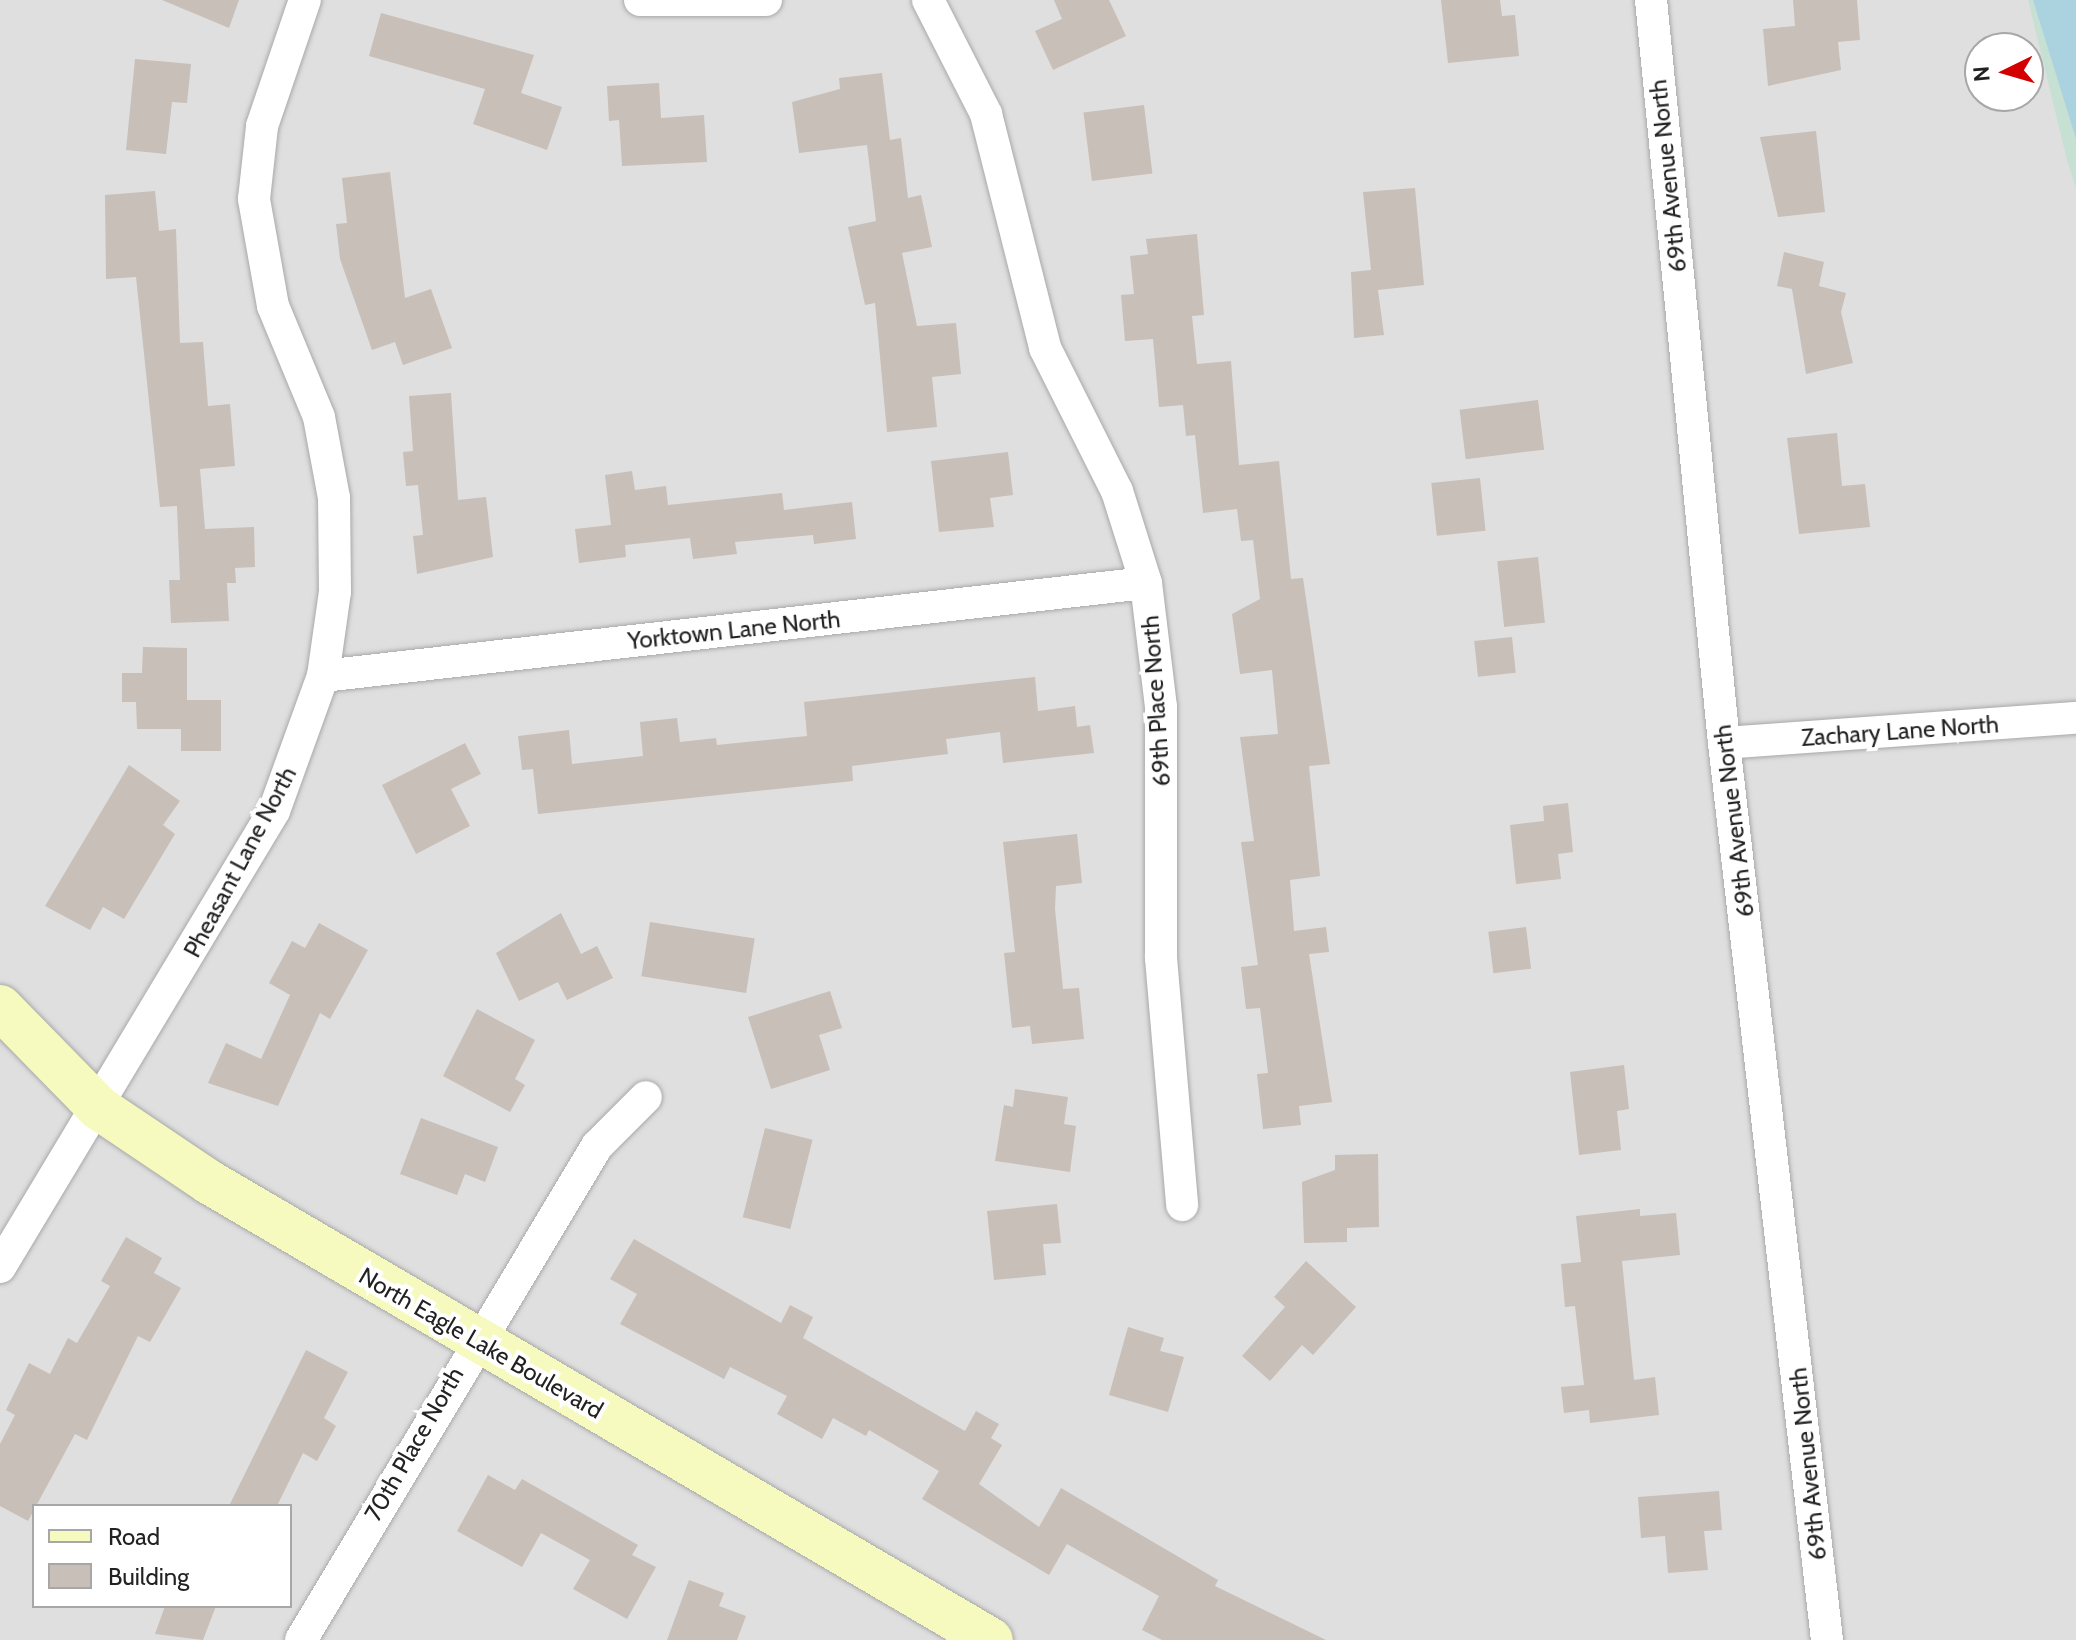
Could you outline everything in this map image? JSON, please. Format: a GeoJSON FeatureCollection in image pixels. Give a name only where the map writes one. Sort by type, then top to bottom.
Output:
{"type":"FeatureCollection","features":[{"type":"Feature","properties":{"kind":"street","name":"Pheasant Lane North"},"geometry":{"type":"LineString","coordinates":[[0,1267],[99,1108],[274,811],[323,676],[335,592],[334,498],[319,417],[273,306],[254,199],[262,126],[305,0]]}},
{"type":"Feature","properties":{"kind":"street"},"geometry":{"type":"LineString","coordinates":[[640,0],[766,0]]}},
{"type":"Feature","properties":{"kind":"street","name":"69th Place North"},"geometry":{"type":"LineString","coordinates":[[928,0],[986,114],[1045,348],[1117,491],[1146,583],[1161,707],[1161,958],[1182,1205]]}},
{"type":"Feature","properties":{"kind":"street","name":"69th Avenue North"},"geometry":{"type":"LineString","coordinates":[[1651,0],[1724,743],[1827,1640]]}},
{"type":"Feature","properties":{"kind":"street","name":"Yorktown Lane North"},"geometry":{"type":"LineString","coordinates":[[323,676],[1146,583]]}},
{"type":"Feature","properties":{"kind":"street","name":"Zachary Lane North"},"geometry":{"type":"LineString","coordinates":[[1724,743],[2076,718]]}},
{"type":"Feature","properties":{"kind":"street","name":"North Eagle Lake Boulevard"},"geometry":{"type":"LineString","coordinates":[[0,1007],[99,1108],[475,1341],[991,1640]]}},
{"type":"Feature","properties":{"kind":"street","name":"70th Place North"},"geometry":{"type":"LineString","coordinates":[[301,1640],[475,1341],[597,1146],[646,1097]]}},
{"type":"Feature","properties":{"kind":"shaded area"},"geometry":{"type":"Polygon","coordinates":[[[0,0],[2033,0],[2043,32],[1964,32],[1964,112],[2044,112],[2044,36],[2076,139],[2076,1640],[0,1640],[0,0]]]}},
{"type":"Feature","properties":{"kind":"green space"},"geometry":{"type":"Polygon","coordinates":[[[2028,0],[2076,0],[2076,188],[2044,66],[2044,32],[2036,32],[2028,0]]]}},
{"type":"Feature","properties":{"kind":"water"},"geometry":{"type":"Polygon","coordinates":[[[2033,0],[2076,0],[2076,139],[2044,32],[2033,0]]]}},
{"type":"Feature","properties":{"kind":"building"},"geometry":{"type":"Polygon","coordinates":[[[162,0],[239,0],[229,28],[162,0]]]}},
{"type":"Feature","properties":{"kind":"building"},"geometry":{"type":"Polygon","coordinates":[[[1054,0],[1109,0],[1126,36],[1053,70],[1035,31],[1062,19],[1054,0]]]}},
{"type":"Feature","properties":{"kind":"building"},"geometry":{"type":"Polygon","coordinates":[[[1441,0],[1500,0],[1502,16],[1515,15],[1519,56],[1448,63],[1441,0]]]}},
{"type":"Feature","properties":{"kind":"building"},"geometry":{"type":"Polygon","coordinates":[[[1793,0],[1857,0],[1860,40],[1838,42],[1841,70],[1768,86],[1763,29],[1795,26],[1793,0]]]}},
{"type":"Feature","properties":{"kind":"building"},"geometry":{"type":"Polygon","coordinates":[[[381,13],[534,55],[521,93],[562,107],[547,150],[473,124],[485,89],[369,56],[381,13]]]}},
{"type":"Feature","properties":{"kind":"building"},"geometry":{"type":"Polygon","coordinates":[[[135,59],[191,64],[187,103],[172,102],[166,154],[126,150],[135,59]]]}},
{"type":"Feature","properties":{"kind":"building"},"geometry":{"type":"Polygon","coordinates":[[[882,73],[890,140],[901,138],[908,198],[921,195],[932,247],[902,253],[917,326],[956,323],[961,374],[932,377],[937,427],[887,432],[875,303],[865,305],[848,227],[876,221],[867,145],[799,153],[792,102],[840,89],[839,78],[882,73]]]}},
{"type":"Feature","properties":{"kind":"building"},"geometry":{"type":"Polygon","coordinates":[[[659,83],[661,118],[704,115],[707,162],[622,166],[619,120],[609,121],[607,86],[659,83]]]}},
{"type":"Feature","properties":{"kind":"building"},"geometry":{"type":"Polygon","coordinates":[[[1144,105],[1152,173],[1092,181],[1083,112],[1144,105]]]}},
{"type":"Feature","properties":{"kind":"building"},"geometry":{"type":"Polygon","coordinates":[[[1816,131],[1825,212],[1778,217],[1760,137],[1816,131]]]}},
{"type":"Feature","properties":{"kind":"building"},"geometry":{"type":"Polygon","coordinates":[[[390,172],[405,298],[431,289],[452,348],[403,365],[395,342],[372,350],[340,259],[336,224],[347,223],[342,178],[390,172]]]}},
{"type":"Feature","properties":{"kind":"building"},"geometry":{"type":"Polygon","coordinates":[[[1415,188],[1424,285],[1378,290],[1384,335],[1354,338],[1351,272],[1371,270],[1363,192],[1415,188]]]}},
{"type":"Feature","properties":{"kind":"building"},"geometry":{"type":"Polygon","coordinates":[[[155,191],[159,231],[176,229],[180,343],[203,342],[208,406],[230,404],[235,466],[200,469],[205,529],[254,527],[255,567],[235,568],[236,583],[227,583],[229,621],[171,623],[169,580],[180,580],[177,506],[160,507],[136,277],[106,279],[105,195],[155,191]]]}},
{"type":"Feature","properties":{"kind":"building"},"geometry":{"type":"Polygon","coordinates":[[[1197,234],[1204,315],[1192,316],[1197,364],[1231,361],[1239,465],[1279,461],[1291,579],[1303,578],[1330,764],[1309,766],[1320,876],[1290,880],[1294,931],[1326,927],[1329,952],[1309,954],[1332,1102],[1299,1106],[1301,1125],[1263,1129],[1257,1074],[1268,1073],[1260,1008],[1246,1009],[1241,967],[1258,965],[1241,842],[1254,841],[1240,737],[1278,734],[1272,670],[1240,674],[1232,614],[1260,599],[1253,540],[1241,541],[1237,509],[1203,513],[1195,435],[1186,436],[1183,405],[1159,407],[1153,339],[1125,341],[1121,295],[1134,294],[1130,256],[1148,254],[1146,239],[1197,234]]]}},
{"type":"Feature","properties":{"kind":"building"},"geometry":{"type":"Polygon","coordinates":[[[1784,252],[1824,262],[1819,286],[1846,293],[1841,312],[1853,363],[1806,374],[1792,289],[1777,286],[1784,252]]]}},
{"type":"Feature","properties":{"kind":"building"},"geometry":{"type":"Polygon","coordinates":[[[451,393],[458,500],[486,497],[493,557],[417,574],[413,536],[423,535],[418,485],[406,486],[403,452],[413,451],[409,396],[451,393]]]}},
{"type":"Feature","properties":{"kind":"building"},"geometry":{"type":"Polygon","coordinates":[[[1538,400],[1544,450],[1466,459],[1460,410],[1538,400]]]}},
{"type":"Feature","properties":{"kind":"building"},"geometry":{"type":"Polygon","coordinates":[[[1837,433],[1842,486],[1865,484],[1870,527],[1799,534],[1787,438],[1837,433]]]}},
{"type":"Feature","properties":{"kind":"building"},"geometry":{"type":"Polygon","coordinates":[[[1008,452],[1013,495],[990,498],[994,527],[939,532],[931,461],[1008,452]]]}},
{"type":"Feature","properties":{"kind":"building"},"geometry":{"type":"Polygon","coordinates":[[[632,471],[635,490],[666,486],[668,505],[782,493],[784,510],[852,502],[856,539],[814,544],[813,535],[735,542],[737,554],[693,559],[690,538],[625,545],[626,557],[579,563],[575,529],[611,525],[605,475],[632,471]]]}},
{"type":"Feature","properties":{"kind":"building"},"geometry":{"type":"Polygon","coordinates":[[[1480,478],[1486,531],[1437,536],[1431,483],[1480,478]]]}},
{"type":"Feature","properties":{"kind":"building"},"geometry":{"type":"Polygon","coordinates":[[[1538,557],[1545,623],[1504,627],[1497,561],[1538,557]]]}},
{"type":"Feature","properties":{"kind":"building"},"geometry":{"type":"Polygon","coordinates":[[[1512,637],[1516,673],[1478,677],[1474,641],[1512,637]]]}},
{"type":"Feature","properties":{"kind":"building"},"geometry":{"type":"Polygon","coordinates":[[[143,647],[187,648],[187,700],[221,700],[221,751],[181,751],[181,729],[137,729],[136,702],[122,702],[122,673],[142,673],[143,647]]]}},
{"type":"Feature","properties":{"kind":"building"},"geometry":{"type":"Polygon","coordinates":[[[1035,677],[1038,711],[1075,706],[1077,727],[1090,725],[1094,753],[1003,763],[1000,732],[946,739],[948,754],[852,766],[853,781],[538,814],[533,769],[522,770],[518,736],[569,730],[572,764],[643,756],[640,722],[677,718],[680,742],[716,738],[717,745],[807,736],[804,702],[1035,677]]]}},
{"type":"Feature","properties":{"kind":"building"},"geometry":{"type":"Polygon","coordinates":[[[465,743],[481,774],[451,789],[470,826],[416,854],[382,785],[465,743]]]}},
{"type":"Feature","properties":{"kind":"building"},"geometry":{"type":"Polygon","coordinates":[[[129,765],[180,801],[163,825],[175,834],[124,919],[103,907],[90,930],[45,906],[129,765]]]}},
{"type":"Feature","properties":{"kind":"building"},"geometry":{"type":"Polygon","coordinates":[[[1568,803],[1573,852],[1558,854],[1561,879],[1516,884],[1510,825],[1544,821],[1543,806],[1568,803]]]}},
{"type":"Feature","properties":{"kind":"building"},"geometry":{"type":"Polygon","coordinates":[[[1077,834],[1082,883],[1056,886],[1055,909],[1063,989],[1079,988],[1084,1039],[1032,1044],[1030,1026],[1012,1028],[1004,953],[1015,952],[1003,842],[1077,834]]]}},
{"type":"Feature","properties":{"kind":"building"},"geometry":{"type":"Polygon","coordinates":[[[561,913],[581,954],[597,946],[613,978],[567,1000],[558,982],[519,1001],[496,953],[561,913]]]}},
{"type":"Feature","properties":{"kind":"building"},"geometry":{"type":"Polygon","coordinates":[[[650,922],[755,939],[746,993],[641,976],[650,922]]]}},
{"type":"Feature","properties":{"kind":"building"},"geometry":{"type":"Polygon","coordinates":[[[319,923],[368,950],[330,1019],[320,1013],[278,1106],[208,1083],[226,1043],[261,1059],[290,995],[269,983],[292,941],[305,948],[319,923]]]}},
{"type":"Feature","properties":{"kind":"building"},"geometry":{"type":"Polygon","coordinates":[[[1526,927],[1531,969],[1493,973],[1488,932],[1526,927]]]}},
{"type":"Feature","properties":{"kind":"building"},"geometry":{"type":"Polygon","coordinates":[[[830,991],[842,1028],[819,1035],[830,1070],[771,1089],[748,1017],[830,991]]]}},
{"type":"Feature","properties":{"kind":"building"},"geometry":{"type":"Polygon","coordinates":[[[477,1009],[535,1040],[515,1079],[525,1085],[510,1112],[443,1076],[477,1009]]]}},
{"type":"Feature","properties":{"kind":"building"},"geometry":{"type":"Polygon","coordinates":[[[1624,1065],[1629,1109],[1617,1111],[1621,1150],[1579,1155],[1570,1072],[1624,1065]]]}},
{"type":"Feature","properties":{"kind":"building"},"geometry":{"type":"Polygon","coordinates":[[[1015,1089],[1068,1097],[1064,1124],[1076,1126],[1070,1172],[995,1161],[1004,1105],[1013,1107],[1015,1089]]]}},
{"type":"Feature","properties":{"kind":"building"},"geometry":{"type":"Polygon","coordinates":[[[421,1118],[498,1147],[485,1182],[465,1174],[457,1195],[400,1174],[421,1118]]]}},
{"type":"Feature","properties":{"kind":"building"},"geometry":{"type":"Polygon","coordinates":[[[765,1128],[813,1140],[790,1229],[743,1217],[765,1128]]]}},
{"type":"Feature","properties":{"kind":"building"},"geometry":{"type":"Polygon","coordinates":[[[1378,1154],[1379,1227],[1347,1228],[1347,1242],[1304,1243],[1302,1182],[1335,1170],[1335,1155],[1378,1154]]]}},
{"type":"Feature","properties":{"kind":"building"},"geometry":{"type":"Polygon","coordinates":[[[1057,1204],[1061,1243],[1043,1244],[1046,1275],[994,1280],[987,1211],[1057,1204]]]}},
{"type":"Feature","properties":{"kind":"building"},"geometry":{"type":"Polygon","coordinates":[[[1640,1209],[1640,1216],[1676,1213],[1680,1255],[1622,1261],[1634,1380],[1655,1377],[1659,1415],[1590,1423],[1589,1410],[1564,1413],[1561,1387],[1584,1385],[1575,1306],[1565,1307],[1561,1264],[1581,1262],[1576,1216],[1640,1209]]]}},
{"type":"Feature","properties":{"kind":"building"},"geometry":{"type":"Polygon","coordinates":[[[126,1237],[162,1258],[154,1273],[181,1288],[150,1342],[138,1336],[87,1440],[75,1434],[37,1504],[32,1504],[28,1521],[0,1506],[0,1444],[15,1415],[6,1410],[29,1363],[50,1374],[68,1338],[77,1343],[110,1286],[101,1281],[126,1237]]]}},
{"type":"Feature","properties":{"kind":"building"},"geometry":{"type":"Polygon","coordinates":[[[634,1239],[781,1323],[790,1305],[813,1317],[803,1338],[965,1431],[976,1411],[999,1424],[991,1438],[1002,1445],[979,1484],[1039,1527],[1061,1488],[1218,1580],[1215,1586],[1326,1640],[1162,1640],[1142,1630],[1159,1596],[1067,1544],[1049,1575],[922,1499],[939,1471],[869,1430],[866,1436],[833,1418],[822,1439],[777,1414],[787,1396],[730,1367],[724,1379],[620,1324],[637,1294],[610,1279],[634,1239]]]}},
{"type":"Feature","properties":{"kind":"building"},"geometry":{"type":"Polygon","coordinates":[[[1306,1261],[1356,1307],[1313,1355],[1302,1345],[1270,1381],[1242,1356],[1285,1307],[1274,1297],[1306,1261]]]}},
{"type":"Feature","properties":{"kind":"building"},"geometry":{"type":"Polygon","coordinates":[[[1128,1327],[1164,1338],[1160,1351],[1184,1357],[1168,1412],[1109,1395],[1128,1327]]]}},
{"type":"Feature","properties":{"kind":"building"},"geometry":{"type":"Polygon","coordinates":[[[306,1350],[348,1372],[324,1418],[336,1426],[317,1461],[303,1453],[278,1504],[230,1504],[306,1350]]]}},
{"type":"Feature","properties":{"kind":"building"},"geometry":{"type":"Polygon","coordinates":[[[488,1475],[515,1490],[522,1479],[638,1545],[632,1555],[656,1567],[627,1619],[573,1589],[590,1560],[541,1533],[522,1567],[457,1531],[488,1475]]]}},
{"type":"Feature","properties":{"kind":"building"},"geometry":{"type":"Polygon","coordinates":[[[1719,1491],[1722,1530],[1704,1531],[1708,1570],[1668,1573],[1665,1536],[1641,1538],[1638,1497],[1719,1491]]]}},
{"type":"Feature","properties":{"kind":"building"},"geometry":{"type":"Polygon","coordinates":[[[689,1580],[724,1593],[719,1606],[746,1616],[737,1640],[667,1640],[689,1580]]]}},
{"type":"Feature","properties":{"kind":"building"},"geometry":{"type":"Polygon","coordinates":[[[164,1608],[215,1608],[203,1640],[155,1634],[164,1608]]]}}]}
